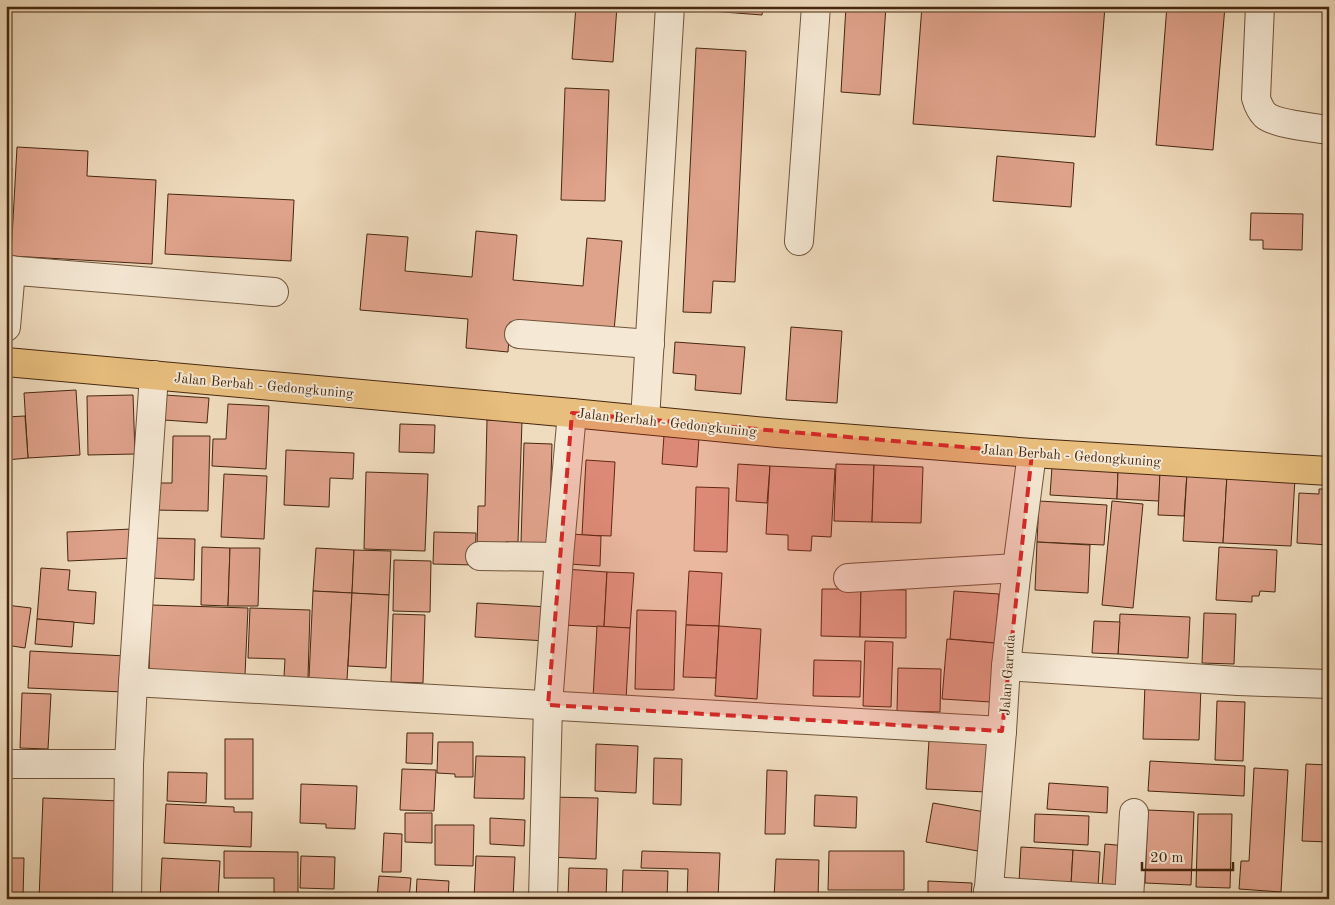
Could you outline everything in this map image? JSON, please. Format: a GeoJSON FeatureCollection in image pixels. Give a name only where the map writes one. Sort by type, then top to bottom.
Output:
{"type":"FeatureCollection","features":[{"type":"Feature","properties":{"kind":"main road","name":"Jalan Berbah - Gedongkuning"},"geometry":{"type":"LineString","coordinates":[[6,362],[572,413],[777,434],[1032,453],[1329,470]]}},
{"type":"Feature","properties":{"kind":"street"},"geometry":{"type":"LineString","coordinates":[[645,420],[670,6]]}},
{"type":"Feature","properties":{"kind":"street"},"geometry":{"type":"LineString","coordinates":[[799,241],[816,6]]}},
{"type":"Feature","properties":{"kind":"street"},"geometry":{"type":"LineString","coordinates":[[1260,6],[1256,98],[1259,108],[1267,117],[1278,122],[1329,130]]}},
{"type":"Feature","properties":{"kind":"street"},"geometry":{"type":"LineString","coordinates":[[6,327],[8,270],[274,292]]}},
{"type":"Feature","properties":{"kind":"street"},"geometry":{"type":"LineString","coordinates":[[519,334],[650,344]]}},
{"type":"Feature","properties":{"kind":"street"},"geometry":{"type":"LineString","coordinates":[[127,899],[129,764],[133,682],[154,375]]}},
{"type":"Feature","properties":{"kind":"street"},"geometry":{"type":"LineString","coordinates":[[543,899],[548,706],[572,413]]}},
{"type":"Feature","properties":{"kind":"street","name":"Jalan Garuda"},"geometry":{"type":"LineString","coordinates":[[988,895],[1006,666],[1032,453]]}},
{"type":"Feature","properties":{"kind":"street"},"geometry":{"type":"LineString","coordinates":[[480,556],[559,557]]}},
{"type":"Feature","properties":{"kind":"street"},"geometry":{"type":"LineString","coordinates":[[848,578],[1017,568]]}},
{"type":"Feature","properties":{"kind":"street"},"geometry":{"type":"LineString","coordinates":[[1006,666],[1238,681],[1329,684]]}},
{"type":"Feature","properties":{"kind":"street"},"geometry":{"type":"LineString","coordinates":[[133,682],[1002,731]]}},
{"type":"Feature","properties":{"kind":"street"},"geometry":{"type":"LineString","coordinates":[[6,764],[129,764]]}},
{"type":"Feature","properties":{"kind":"street"},"geometry":{"type":"LineString","coordinates":[[1129,899],[1134,813]]}},
{"type":"Feature","properties":{"kind":"street"},"geometry":{"type":"LineString","coordinates":[[988,895],[1115,899]]}},
{"type":"Feature","properties":{"kind":"highlighted area"},"geometry":{"type":"Polygon","coordinates":[[[572,413],[1032,453],[1002,731],[548,705],[572,413]]]}},
{"type":"Feature","properties":{"kind":"building"},"geometry":{"type":"Polygon","coordinates":[[[576,6],[617,6],[613,62],[572,59],[576,6]]]}},
{"type":"Feature","properties":{"kind":"building"},"geometry":{"type":"Polygon","coordinates":[[[710,6],[763,6],[762,15],[710,11],[710,6]]]}},
{"type":"Feature","properties":{"kind":"building"},"geometry":{"type":"Polygon","coordinates":[[[846,6],[886,6],[880,95],[841,92],[846,6]]]}},
{"type":"Feature","properties":{"kind":"building"},"geometry":{"type":"Polygon","coordinates":[[[922,6],[1105,6],[1095,137],[913,124],[922,6]]]}},
{"type":"Feature","properties":{"kind":"building"},"geometry":{"type":"Polygon","coordinates":[[[1167,6],[1225,6],[1213,150],[1156,145],[1167,6]]]}},
{"type":"Feature","properties":{"kind":"building"},"geometry":{"type":"Polygon","coordinates":[[[696,48],[746,51],[735,282],[713,281],[711,313],[683,312],[696,48]]]}},
{"type":"Feature","properties":{"kind":"building"},"geometry":{"type":"Polygon","coordinates":[[[565,88],[609,90],[605,201],[561,200],[565,88]]]}},
{"type":"Feature","properties":{"kind":"building"},"geometry":{"type":"Polygon","coordinates":[[[17,147],[88,151],[87,176],[156,180],[152,264],[11,256],[17,147]]]}},
{"type":"Feature","properties":{"kind":"building"},"geometry":{"type":"Polygon","coordinates":[[[997,156],[1074,163],[1071,207],[993,201],[997,156]]]}},
{"type":"Feature","properties":{"kind":"building"},"geometry":{"type":"Polygon","coordinates":[[[6,168],[12,168],[6,238],[6,168]]]}},
{"type":"Feature","properties":{"kind":"building"},"geometry":{"type":"Polygon","coordinates":[[[168,194],[294,200],[291,261],[165,254],[168,194]]]}},
{"type":"Feature","properties":{"kind":"building"},"geometry":{"type":"Polygon","coordinates":[[[1251,213],[1303,214],[1302,250],[1263,249],[1263,240],[1250,240],[1251,213]]]}},
{"type":"Feature","properties":{"kind":"building"},"geometry":{"type":"Polygon","coordinates":[[[476,231],[517,235],[513,280],[583,286],[587,238],[622,241],[614,331],[510,322],[508,352],[466,348],[468,319],[360,310],[367,234],[408,237],[405,271],[472,277],[476,231]]]}},
{"type":"Feature","properties":{"kind":"building"},"geometry":{"type":"Polygon","coordinates":[[[791,327],[842,331],[837,403],[786,400],[791,327]]]}},
{"type":"Feature","properties":{"kind":"building"},"geometry":{"type":"Polygon","coordinates":[[[675,342],[745,347],[741,394],[695,390],[696,375],[673,373],[675,342]]]}},
{"type":"Feature","properties":{"kind":"building"},"geometry":{"type":"Polygon","coordinates":[[[76,390],[80,455],[28,458],[24,393],[76,390]]]}},
{"type":"Feature","properties":{"kind":"building"},"geometry":{"type":"Polygon","coordinates":[[[133,395],[135,454],[88,455],[87,396],[133,395]]]}},
{"type":"Feature","properties":{"kind":"building"},"geometry":{"type":"Polygon","coordinates":[[[165,395],[209,398],[207,423],[164,420],[165,395]]]}},
{"type":"Feature","properties":{"kind":"building"},"geometry":{"type":"Polygon","coordinates":[[[228,404],[269,406],[266,469],[212,466],[213,439],[226,439],[228,404]]]}},
{"type":"Feature","properties":{"kind":"building"},"geometry":{"type":"Polygon","coordinates":[[[25,416],[28,458],[6,460],[6,417],[25,416]]]}},
{"type":"Feature","properties":{"kind":"building"},"geometry":{"type":"Polygon","coordinates":[[[487,420],[522,421],[518,542],[505,542],[504,550],[477,549],[478,506],[485,506],[487,420]]]}},
{"type":"Feature","properties":{"kind":"building"},"geometry":{"type":"Polygon","coordinates":[[[400,424],[435,425],[434,453],[399,452],[400,424]]]}},
{"type":"Feature","properties":{"kind":"building"},"geometry":{"type":"Polygon","coordinates":[[[664,435],[699,438],[697,467],[662,464],[664,435]]]}},
{"type":"Feature","properties":{"kind":"building"},"geometry":{"type":"Polygon","coordinates":[[[173,436],[210,436],[208,511],[153,510],[154,483],[172,483],[173,436]]]}},
{"type":"Feature","properties":{"kind":"building"},"geometry":{"type":"Polygon","coordinates":[[[524,443],[552,444],[549,543],[521,543],[524,443]]]}},
{"type":"Feature","properties":{"kind":"building"},"geometry":{"type":"Polygon","coordinates":[[[286,450],[354,453],[353,479],[330,478],[329,507],[284,505],[286,450]]]}},
{"type":"Feature","properties":{"kind":"building"},"geometry":{"type":"Polygon","coordinates":[[[586,460],[615,462],[611,536],[582,535],[586,460]]]}},
{"type":"Feature","properties":{"kind":"building"},"geometry":{"type":"Polygon","coordinates":[[[738,464],[770,466],[767,503],[736,501],[738,464]]]}},
{"type":"Feature","properties":{"kind":"building"},"geometry":{"type":"Polygon","coordinates":[[[836,464],[874,465],[872,522],[834,521],[836,464]]]}},
{"type":"Feature","properties":{"kind":"building"},"geometry":{"type":"Polygon","coordinates":[[[874,465],[923,467],[921,523],[872,522],[874,465]]]}},
{"type":"Feature","properties":{"kind":"building"},"geometry":{"type":"Polygon","coordinates":[[[770,466],[835,469],[831,537],[812,536],[811,551],[788,550],[788,535],[766,534],[770,466]]]}},
{"type":"Feature","properties":{"kind":"building"},"geometry":{"type":"Polygon","coordinates":[[[1052,467],[1118,470],[1117,499],[1050,495],[1052,467]]]}},
{"type":"Feature","properties":{"kind":"building"},"geometry":{"type":"Polygon","coordinates":[[[1118,470],[1160,472],[1159,501],[1117,499],[1118,470]]]}},
{"type":"Feature","properties":{"kind":"building"},"geometry":{"type":"Polygon","coordinates":[[[366,472],[428,474],[425,551],[364,549],[366,472]]]}},
{"type":"Feature","properties":{"kind":"building"},"geometry":{"type":"Polygon","coordinates":[[[1160,472],[1187,473],[1184,516],[1158,515],[1160,472]]]}},
{"type":"Feature","properties":{"kind":"building"},"geometry":{"type":"Polygon","coordinates":[[[1187,473],[1227,475],[1223,543],[1183,541],[1187,473]]]}},
{"type":"Feature","properties":{"kind":"building"},"geometry":{"type":"Polygon","coordinates":[[[224,474],[267,476],[264,539],[221,537],[224,474]]]}},
{"type":"Feature","properties":{"kind":"building"},"geometry":{"type":"Polygon","coordinates":[[[1227,475],[1295,479],[1291,546],[1223,543],[1227,475]]]}},
{"type":"Feature","properties":{"kind":"building"},"geometry":{"type":"Polygon","coordinates":[[[696,487],[729,488],[727,552],[694,551],[696,487]]]}},
{"type":"Feature","properties":{"kind":"building"},"geometry":{"type":"Polygon","coordinates":[[[1319,489],[1329,489],[1329,545],[1297,543],[1299,493],[1319,494],[1319,489]]]}},
{"type":"Feature","properties":{"kind":"building"},"geometry":{"type":"Polygon","coordinates":[[[1039,501],[1107,505],[1104,545],[1037,542],[1039,501]]]}},
{"type":"Feature","properties":{"kind":"building"},"geometry":{"type":"Polygon","coordinates":[[[1112,501],[1143,504],[1133,608],[1102,605],[1112,501]]]}},
{"type":"Feature","properties":{"kind":"building"},"geometry":{"type":"Polygon","coordinates":[[[132,529],[133,558],[68,561],[67,532],[132,529]]]}},
{"type":"Feature","properties":{"kind":"building"},"geometry":{"type":"Polygon","coordinates":[[[434,532],[476,533],[475,565],[433,564],[434,532]]]}},
{"type":"Feature","properties":{"kind":"building"},"geometry":{"type":"Polygon","coordinates":[[[571,534],[601,536],[600,566],[569,564],[571,534]]]}},
{"type":"Feature","properties":{"kind":"building"},"geometry":{"type":"Polygon","coordinates":[[[152,538],[195,539],[194,580],[151,578],[152,538]]]}},
{"type":"Feature","properties":{"kind":"building"},"geometry":{"type":"Polygon","coordinates":[[[1037,542],[1090,545],[1088,593],[1035,590],[1037,542]]]}},
{"type":"Feature","properties":{"kind":"building"},"geometry":{"type":"Polygon","coordinates":[[[202,547],[230,548],[228,606],[201,605],[202,547]]]}},
{"type":"Feature","properties":{"kind":"building"},"geometry":{"type":"Polygon","coordinates":[[[1219,547],[1277,550],[1275,592],[1260,591],[1259,596],[1252,596],[1252,602],[1216,600],[1219,547]]]}},
{"type":"Feature","properties":{"kind":"building"},"geometry":{"type":"Polygon","coordinates":[[[230,548],[260,548],[258,606],[228,606],[230,548]]]}},
{"type":"Feature","properties":{"kind":"building"},"geometry":{"type":"Polygon","coordinates":[[[316,548],[354,550],[352,593],[313,591],[316,548]]]}},
{"type":"Feature","properties":{"kind":"building"},"geometry":{"type":"Polygon","coordinates":[[[354,550],[391,551],[389,595],[352,593],[354,550]]]}},
{"type":"Feature","properties":{"kind":"building"},"geometry":{"type":"Polygon","coordinates":[[[394,560],[431,561],[430,612],[393,611],[394,560]]]}},
{"type":"Feature","properties":{"kind":"building"},"geometry":{"type":"Polygon","coordinates":[[[41,568],[70,570],[68,590],[96,592],[94,624],[37,619],[41,568]]]}},
{"type":"Feature","properties":{"kind":"building"},"geometry":{"type":"Polygon","coordinates":[[[565,569],[607,572],[604,627],[562,625],[565,569]]]}},
{"type":"Feature","properties":{"kind":"building"},"geometry":{"type":"Polygon","coordinates":[[[689,571],[722,573],[719,626],[686,625],[689,571]]]}},
{"type":"Feature","properties":{"kind":"building"},"geometry":{"type":"Polygon","coordinates":[[[607,572],[634,573],[630,628],[604,627],[607,572]]]}},
{"type":"Feature","properties":{"kind":"building"},"geometry":{"type":"Polygon","coordinates":[[[822,589],[861,589],[860,637],[821,636],[822,589]]]}},
{"type":"Feature","properties":{"kind":"building"},"geometry":{"type":"Polygon","coordinates":[[[861,589],[906,590],[906,638],[860,637],[861,589]]]}},
{"type":"Feature","properties":{"kind":"building"},"geometry":{"type":"Polygon","coordinates":[[[313,591],[352,593],[347,680],[309,678],[313,591]]]}},
{"type":"Feature","properties":{"kind":"building"},"geometry":{"type":"Polygon","coordinates":[[[954,591],[999,594],[995,643],[950,639],[954,591]]]}},
{"type":"Feature","properties":{"kind":"building"},"geometry":{"type":"Polygon","coordinates":[[[352,593],[389,595],[386,668],[348,666],[352,593]]]}},
{"type":"Feature","properties":{"kind":"building"},"geometry":{"type":"Polygon","coordinates":[[[477,603],[549,607],[547,641],[475,637],[477,603]]]}},
{"type":"Feature","properties":{"kind":"building"},"geometry":{"type":"Polygon","coordinates":[[[6,605],[31,608],[25,648],[6,645],[6,605]]]}},
{"type":"Feature","properties":{"kind":"building"},"geometry":{"type":"Polygon","coordinates":[[[151,605],[248,608],[245,675],[149,672],[151,605]]]}},
{"type":"Feature","properties":{"kind":"building"},"geometry":{"type":"Polygon","coordinates":[[[250,608],[310,610],[308,678],[284,677],[285,659],[248,658],[250,608]]]}},
{"type":"Feature","properties":{"kind":"building"},"geometry":{"type":"Polygon","coordinates":[[[637,610],[676,611],[674,690],[635,689],[637,610]]]}},
{"type":"Feature","properties":{"kind":"building"},"geometry":{"type":"Polygon","coordinates":[[[1204,613],[1236,614],[1234,664],[1202,663],[1204,613]]]}},
{"type":"Feature","properties":{"kind":"building"},"geometry":{"type":"Polygon","coordinates":[[[393,614],[425,615],[423,683],[391,682],[393,614]]]}},
{"type":"Feature","properties":{"kind":"building"},"geometry":{"type":"Polygon","coordinates":[[[1120,614],[1190,617],[1188,658],[1118,654],[1120,614]]]}},
{"type":"Feature","properties":{"kind":"building"},"geometry":{"type":"Polygon","coordinates":[[[37,619],[74,622],[72,647],[35,644],[37,619]]]}},
{"type":"Feature","properties":{"kind":"building"},"geometry":{"type":"Polygon","coordinates":[[[1094,621],[1120,622],[1118,654],[1092,653],[1094,621]]]}},
{"type":"Feature","properties":{"kind":"building"},"geometry":{"type":"Polygon","coordinates":[[[686,625],[719,626],[716,678],[683,677],[686,625]]]}},
{"type":"Feature","properties":{"kind":"building"},"geometry":{"type":"Polygon","coordinates":[[[597,626],[630,628],[626,700],[593,698],[597,626]]]}},
{"type":"Feature","properties":{"kind":"building"},"geometry":{"type":"Polygon","coordinates":[[[719,626],[761,629],[757,699],[715,696],[719,626]]]}},
{"type":"Feature","properties":{"kind":"building"},"geometry":{"type":"Polygon","coordinates":[[[947,639],[995,643],[991,702],[942,699],[947,639]]]}},
{"type":"Feature","properties":{"kind":"building"},"geometry":{"type":"Polygon","coordinates":[[[865,641],[893,642],[891,707],[863,706],[865,641]]]}},
{"type":"Feature","properties":{"kind":"building"},"geometry":{"type":"Polygon","coordinates":[[[30,651],[126,656],[124,692],[28,688],[30,651]]]}},
{"type":"Feature","properties":{"kind":"building"},"geometry":{"type":"Polygon","coordinates":[[[814,660],[861,661],[860,697],[813,696],[814,660]]]}},
{"type":"Feature","properties":{"kind":"building"},"geometry":{"type":"Polygon","coordinates":[[[898,668],[941,669],[940,712],[897,711],[898,668]]]}},
{"type":"Feature","properties":{"kind":"building"},"geometry":{"type":"Polygon","coordinates":[[[6,682],[11,683],[7,730],[6,730],[6,682]]]}},
{"type":"Feature","properties":{"kind":"building"},"geometry":{"type":"Polygon","coordinates":[[[1145,684],[1201,686],[1199,740],[1143,739],[1145,684]]]}},
{"type":"Feature","properties":{"kind":"building"},"geometry":{"type":"Polygon","coordinates":[[[22,693],[51,694],[48,749],[20,748],[22,693]]]}},
{"type":"Feature","properties":{"kind":"building"},"geometry":{"type":"Polygon","coordinates":[[[1217,701],[1245,702],[1243,761],[1215,760],[1217,701]]]}},
{"type":"Feature","properties":{"kind":"building"},"geometry":{"type":"Polygon","coordinates":[[[407,733],[433,733],[432,764],[406,763],[407,733]]]}},
{"type":"Feature","properties":{"kind":"building"},"geometry":{"type":"Polygon","coordinates":[[[225,739],[253,739],[253,799],[225,799],[225,739]]]}},
{"type":"Feature","properties":{"kind":"building"},"geometry":{"type":"Polygon","coordinates":[[[929,740],[989,744],[986,792],[926,789],[929,740]]]}},
{"type":"Feature","properties":{"kind":"building"},"geometry":{"type":"Polygon","coordinates":[[[438,742],[473,742],[473,777],[455,777],[455,774],[437,773],[438,742]]]}},
{"type":"Feature","properties":{"kind":"building"},"geometry":{"type":"Polygon","coordinates":[[[596,744],[638,746],[636,793],[595,791],[596,744]]]}},
{"type":"Feature","properties":{"kind":"building"},"geometry":{"type":"Polygon","coordinates":[[[476,756],[525,757],[524,799],[474,798],[476,756]]]}},
{"type":"Feature","properties":{"kind":"building"},"geometry":{"type":"Polygon","coordinates":[[[654,758],[682,759],[681,805],[653,804],[654,758]]]}},
{"type":"Feature","properties":{"kind":"building"},"geometry":{"type":"Polygon","coordinates":[[[1150,761],[1245,766],[1244,796],[1148,791],[1150,761]]]}},
{"type":"Feature","properties":{"kind":"building"},"geometry":{"type":"Polygon","coordinates":[[[1306,764],[1329,765],[1329,842],[1302,841],[1306,764]]]}},
{"type":"Feature","properties":{"kind":"building"},"geometry":{"type":"Polygon","coordinates":[[[1254,768],[1288,770],[1281,892],[1239,889],[1241,861],[1249,861],[1254,768]]]}},
{"type":"Feature","properties":{"kind":"building"},"geometry":{"type":"Polygon","coordinates":[[[402,769],[436,770],[434,811],[400,810],[402,769]]]}},
{"type":"Feature","properties":{"kind":"building"},"geometry":{"type":"Polygon","coordinates":[[[767,770],[787,771],[785,834],[765,834],[767,770]]]}},
{"type":"Feature","properties":{"kind":"building"},"geometry":{"type":"Polygon","coordinates":[[[168,772],[207,773],[206,803],[167,801],[168,772]]]}},
{"type":"Feature","properties":{"kind":"building"},"geometry":{"type":"Polygon","coordinates":[[[1049,783],[1108,787],[1107,813],[1047,809],[1049,783]]]}},
{"type":"Feature","properties":{"kind":"building"},"geometry":{"type":"Polygon","coordinates":[[[301,784],[357,786],[355,829],[326,828],[326,824],[300,823],[301,784]]]}},
{"type":"Feature","properties":{"kind":"building"},"geometry":{"type":"Polygon","coordinates":[[[815,795],[857,797],[856,828],[814,826],[815,795]]]}},
{"type":"Feature","properties":{"kind":"building"},"geometry":{"type":"Polygon","coordinates":[[[550,797],[598,798],[596,859],[548,857],[550,797]]]}},
{"type":"Feature","properties":{"kind":"building"},"geometry":{"type":"Polygon","coordinates":[[[43,798],[120,801],[116,899],[39,899],[43,798]]]}},
{"type":"Feature","properties":{"kind":"building"},"geometry":{"type":"Polygon","coordinates":[[[933,803],[985,812],[978,851],[926,842],[933,803]]]}},
{"type":"Feature","properties":{"kind":"building"},"geometry":{"type":"Polygon","coordinates":[[[166,804],[234,807],[234,812],[252,812],[251,847],[164,843],[166,804]]]}},
{"type":"Feature","properties":{"kind":"building"},"geometry":{"type":"Polygon","coordinates":[[[1148,810],[1194,812],[1191,885],[1145,883],[1148,810]]]}},
{"type":"Feature","properties":{"kind":"building"},"geometry":{"type":"Polygon","coordinates":[[[405,813],[432,813],[432,843],[405,842],[405,813]]]}},
{"type":"Feature","properties":{"kind":"building"},"geometry":{"type":"Polygon","coordinates":[[[1035,814],[1089,816],[1088,845],[1034,842],[1035,814]]]}},
{"type":"Feature","properties":{"kind":"building"},"geometry":{"type":"Polygon","coordinates":[[[1198,814],[1232,814],[1230,888],[1196,887],[1198,814]]]}},
{"type":"Feature","properties":{"kind":"building"},"geometry":{"type":"Polygon","coordinates":[[[490,818],[525,820],[524,846],[490,844],[490,818]]]}},
{"type":"Feature","properties":{"kind":"building"},"geometry":{"type":"Polygon","coordinates":[[[435,825],[474,825],[473,866],[435,865],[435,825]]]}},
{"type":"Feature","properties":{"kind":"building"},"geometry":{"type":"Polygon","coordinates":[[[384,833],[402,834],[401,872],[382,872],[384,833]]]}},
{"type":"Feature","properties":{"kind":"building"},"geometry":{"type":"Polygon","coordinates":[[[1105,844],[1127,846],[1124,888],[1102,886],[1105,844]]]}},
{"type":"Feature","properties":{"kind":"building"},"geometry":{"type":"Polygon","coordinates":[[[1021,847],[1073,850],[1071,885],[1019,882],[1021,847]]]}},
{"type":"Feature","properties":{"kind":"building"},"geometry":{"type":"Polygon","coordinates":[[[1073,850],[1100,852],[1098,887],[1071,885],[1073,850]]]}},
{"type":"Feature","properties":{"kind":"building"},"geometry":{"type":"Polygon","coordinates":[[[224,851],[298,852],[298,899],[274,899],[274,878],[224,878],[224,851]]]}},
{"type":"Feature","properties":{"kind":"building"},"geometry":{"type":"Polygon","coordinates":[[[642,851],[720,853],[718,899],[687,899],[688,869],[641,868],[642,851]]]}},
{"type":"Feature","properties":{"kind":"building"},"geometry":{"type":"Polygon","coordinates":[[[829,851],[904,851],[904,890],[828,890],[829,851]]]}},
{"type":"Feature","properties":{"kind":"building"},"geometry":{"type":"Polygon","coordinates":[[[301,856],[335,857],[334,889],[300,888],[301,856]]]}},
{"type":"Feature","properties":{"kind":"building"},"geometry":{"type":"Polygon","coordinates":[[[476,856],[515,857],[513,899],[474,899],[476,856]]]}},
{"type":"Feature","properties":{"kind":"building"},"geometry":{"type":"Polygon","coordinates":[[[6,858],[24,858],[23,899],[6,899],[6,858]]]}},
{"type":"Feature","properties":{"kind":"building"},"geometry":{"type":"Polygon","coordinates":[[[162,858],[220,861],[218,899],[160,899],[162,858]]]}},
{"type":"Feature","properties":{"kind":"building"},"geometry":{"type":"Polygon","coordinates":[[[776,859],[819,860],[818,899],[774,899],[776,859]]]}},
{"type":"Feature","properties":{"kind":"building"},"geometry":{"type":"Polygon","coordinates":[[[569,868],[607,869],[606,899],[568,899],[569,868]]]}},
{"type":"Feature","properties":{"kind":"building"},"geometry":{"type":"Polygon","coordinates":[[[623,870],[668,871],[667,899],[622,899],[623,870]]]}},
{"type":"Feature","properties":{"kind":"building"},"geometry":{"type":"Polygon","coordinates":[[[379,876],[411,878],[409,899],[377,899],[379,876]]]}},
{"type":"Feature","properties":{"kind":"building"},"geometry":{"type":"Polygon","coordinates":[[[417,879],[449,881],[448,899],[416,899],[417,879]]]}},
{"type":"Feature","properties":{"kind":"building"},"geometry":{"type":"Polygon","coordinates":[[[928,881],[972,883],[971,899],[928,899],[928,881]]]}},
{"type":"Feature","properties":{"kind":"building"},"geometry":{"type":"Polygon","coordinates":[[[334,893],[368,894],[368,899],[334,899],[334,893]]]}}]}
